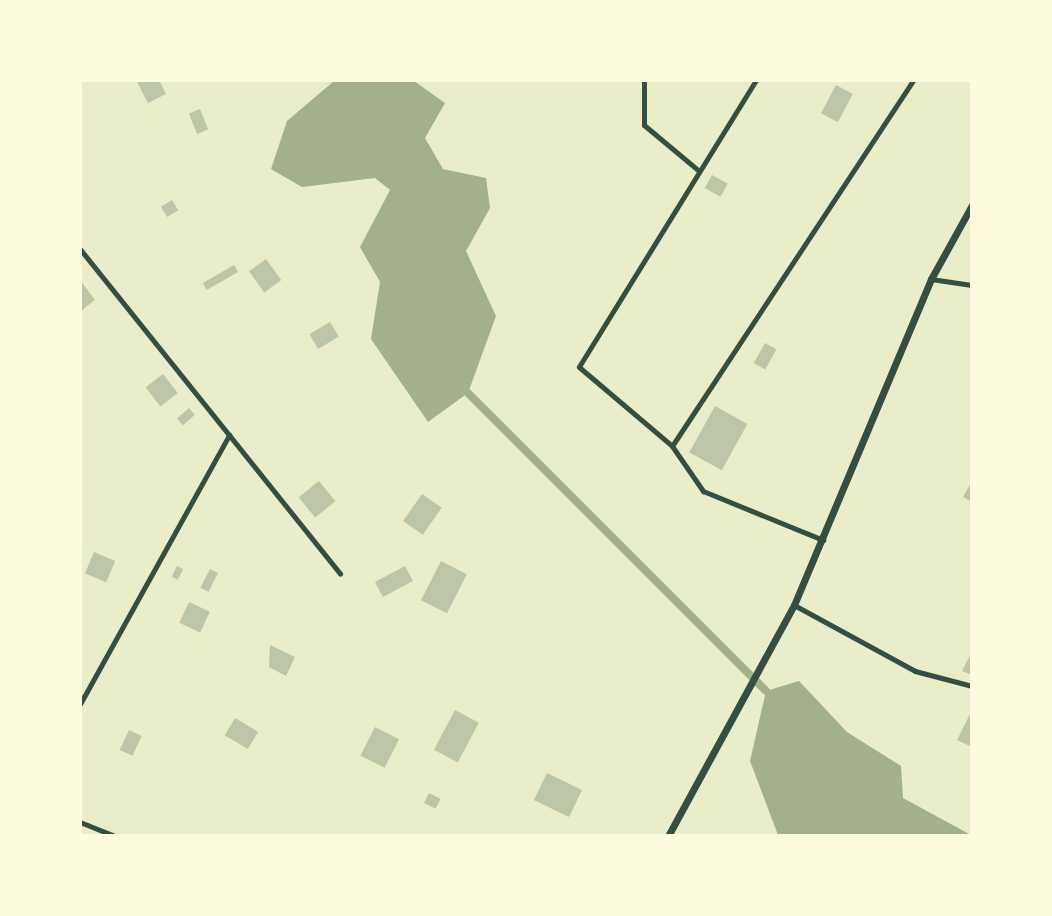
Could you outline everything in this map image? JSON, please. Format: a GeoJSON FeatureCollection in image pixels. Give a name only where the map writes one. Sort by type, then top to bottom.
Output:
{"type":"FeatureCollection","features":[{"type":"Feature","properties":{"kind":"street"},"geometry":{"type":"LineString","coordinates":[[668,835],[794,605],[931,279],[971,205]]}},
{"type":"Feature","properties":{"kind":"lane"},"geometry":{"type":"LineString","coordinates":[[645,80],[644,125],[699,172]]}},
{"type":"Feature","properties":{"kind":"lane"},"geometry":{"type":"LineString","coordinates":[[756,80],[579,366],[672,446],[703,491],[823,540]]}},
{"type":"Feature","properties":{"kind":"lane"},"geometry":{"type":"LineString","coordinates":[[672,446],[913,80]]}},
{"type":"Feature","properties":{"kind":"lane"},"geometry":{"type":"LineString","coordinates":[[80,248],[340,574]]}},
{"type":"Feature","properties":{"kind":"lane"},"geometry":{"type":"LineString","coordinates":[[931,279],[971,285]]}},
{"type":"Feature","properties":{"kind":"lane"},"geometry":{"type":"LineString","coordinates":[[80,705],[229,435]]}},
{"type":"Feature","properties":{"kind":"lane"},"geometry":{"type":"LineString","coordinates":[[794,605],[915,671],[971,686]]}},
{"type":"Feature","properties":{"kind":"lane"},"geometry":{"type":"LineString","coordinates":[[80,822],[114,835]]}},
{"type":"Feature","properties":{"kind":"shaded area"},"geometry":{"type":"Polygon","coordinates":[[[334,81],[414,81],[445,103],[425,138],[443,169],[486,178],[490,208],[466,251],[496,316],[468,393],[428,422],[371,339],[380,282],[360,247],[390,190],[375,178],[302,187],[271,169],[287,121],[334,81]]]}},
{"type":"Feature","properties":{"kind":"shaded area"},"geometry":{"type":"Polygon","coordinates":[[[799,681],[847,732],[901,766],[903,798],[971,835],[778,835],[750,761],[766,691],[799,681]]]}},
{"type":"Feature","properties":{"kind":"building"},"geometry":{"type":"Polygon","coordinates":[[[136,80],[159,80],[166,94],[148,103],[136,80]]]}},
{"type":"Feature","properties":{"kind":"building"},"geometry":{"type":"Polygon","coordinates":[[[836,85],[853,94],[838,122],[821,113],[836,85]]]}},
{"type":"Feature","properties":{"kind":"building"},"geometry":{"type":"Polygon","coordinates":[[[200,109],[208,129],[197,134],[189,113],[200,109]]]}},
{"type":"Feature","properties":{"kind":"building"},"geometry":{"type":"Polygon","coordinates":[[[712,175],[728,184],[720,197],[705,188],[712,175]]]}},
{"type":"Feature","properties":{"kind":"building"},"geometry":{"type":"Polygon","coordinates":[[[172,200],[178,210],[167,217],[161,207],[172,200]]]}},
{"type":"Feature","properties":{"kind":"building"},"geometry":{"type":"Polygon","coordinates":[[[266,259],[281,280],[264,292],[249,271],[266,259]]]}},
{"type":"Feature","properties":{"kind":"building"},"geometry":{"type":"Polygon","coordinates":[[[234,265],[238,272],[207,290],[203,283],[234,265]]]}},
{"type":"Feature","properties":{"kind":"building"},"geometry":{"type":"Polygon","coordinates":[[[80,280],[95,300],[82,310],[80,307],[80,280]]]}},
{"type":"Feature","properties":{"kind":"building"},"geometry":{"type":"Polygon","coordinates":[[[330,322],[339,337],[318,349],[309,334],[330,322]]]}},
{"type":"Feature","properties":{"kind":"building"},"geometry":{"type":"Polygon","coordinates":[[[765,343],[776,349],[765,369],[754,363],[765,343]]]}},
{"type":"Feature","properties":{"kind":"building"},"geometry":{"type":"Polygon","coordinates":[[[163,374],[178,393],[160,406],[146,388],[163,374]]]}},
{"type":"Feature","properties":{"kind":"building"},"geometry":{"type":"Polygon","coordinates":[[[715,406],[747,424],[722,470],[689,452],[715,406]]]}},
{"type":"Feature","properties":{"kind":"building"},"geometry":{"type":"Polygon","coordinates":[[[189,408],[195,415],[183,425],[177,418],[189,408]]]}},
{"type":"Feature","properties":{"kind":"building"},"geometry":{"type":"Polygon","coordinates":[[[319,481],[335,501],[315,518],[299,497],[319,481]]]}},
{"type":"Feature","properties":{"kind":"building"},"geometry":{"type":"Polygon","coordinates":[[[972,481],[972,502],[963,497],[972,481]]]}},
{"type":"Feature","properties":{"kind":"building"},"geometry":{"type":"Polygon","coordinates":[[[422,494],[442,508],[423,535],[403,521],[422,494]]]}},
{"type":"Feature","properties":{"kind":"building"},"geometry":{"type":"Polygon","coordinates":[[[94,552],[115,561],[106,582],[85,573],[94,552]]]}},
{"type":"Feature","properties":{"kind":"building"},"geometry":{"type":"Polygon","coordinates":[[[441,561],[467,574],[447,613],[421,600],[441,561]]]}},
{"type":"Feature","properties":{"kind":"building"},"geometry":{"type":"Polygon","coordinates":[[[177,566],[183,569],[178,580],[172,577],[177,566]]]}},
{"type":"Feature","properties":{"kind":"building"},"geometry":{"type":"Polygon","coordinates":[[[405,566],[413,581],[383,597],[375,582],[405,566]]]}},
{"type":"Feature","properties":{"kind":"building"},"geometry":{"type":"Polygon","coordinates":[[[210,569],[218,573],[208,592],[200,588],[210,569]]]}},
{"type":"Feature","properties":{"kind":"building"},"geometry":{"type":"Polygon","coordinates":[[[189,602],[210,612],[200,633],[179,623],[189,602]]]}},
{"type":"Feature","properties":{"kind":"building"},"geometry":{"type":"Polygon","coordinates":[[[270,645],[295,657],[286,676],[269,667],[270,645]]]}},
{"type":"Feature","properties":{"kind":"building"},"geometry":{"type":"Polygon","coordinates":[[[972,651],[972,675],[962,671],[972,651]]]}},
{"type":"Feature","properties":{"kind":"building"},"geometry":{"type":"Polygon","coordinates":[[[455,710],[479,723],[458,762],[434,750],[455,710]]]}},
{"type":"Feature","properties":{"kind":"building"},"geometry":{"type":"Polygon","coordinates":[[[972,710],[972,747],[957,740],[972,710]]]}},
{"type":"Feature","properties":{"kind":"building"},"geometry":{"type":"Polygon","coordinates":[[[235,718],[258,732],[248,749],[225,735],[235,718]]]}},
{"type":"Feature","properties":{"kind":"building"},"geometry":{"type":"Polygon","coordinates":[[[375,727],[399,739],[385,768],[360,756],[375,727]]]}},
{"type":"Feature","properties":{"kind":"building"},"geometry":{"type":"Polygon","coordinates":[[[129,730],[142,736],[132,756],[120,750],[129,730]]]}},
{"type":"Feature","properties":{"kind":"building"},"geometry":{"type":"Polygon","coordinates":[[[547,773],[582,790],[569,817],[534,800],[547,773]]]}},
{"type":"Feature","properties":{"kind":"building"},"geometry":{"type":"Polygon","coordinates":[[[429,793],[441,799],[436,809],[424,803],[429,793]]]}},
{"type":"Feature","properties":{"kind":"waterway"},"geometry":{"type":"LineString","coordinates":[[468,393],[766,691]]}}]}
